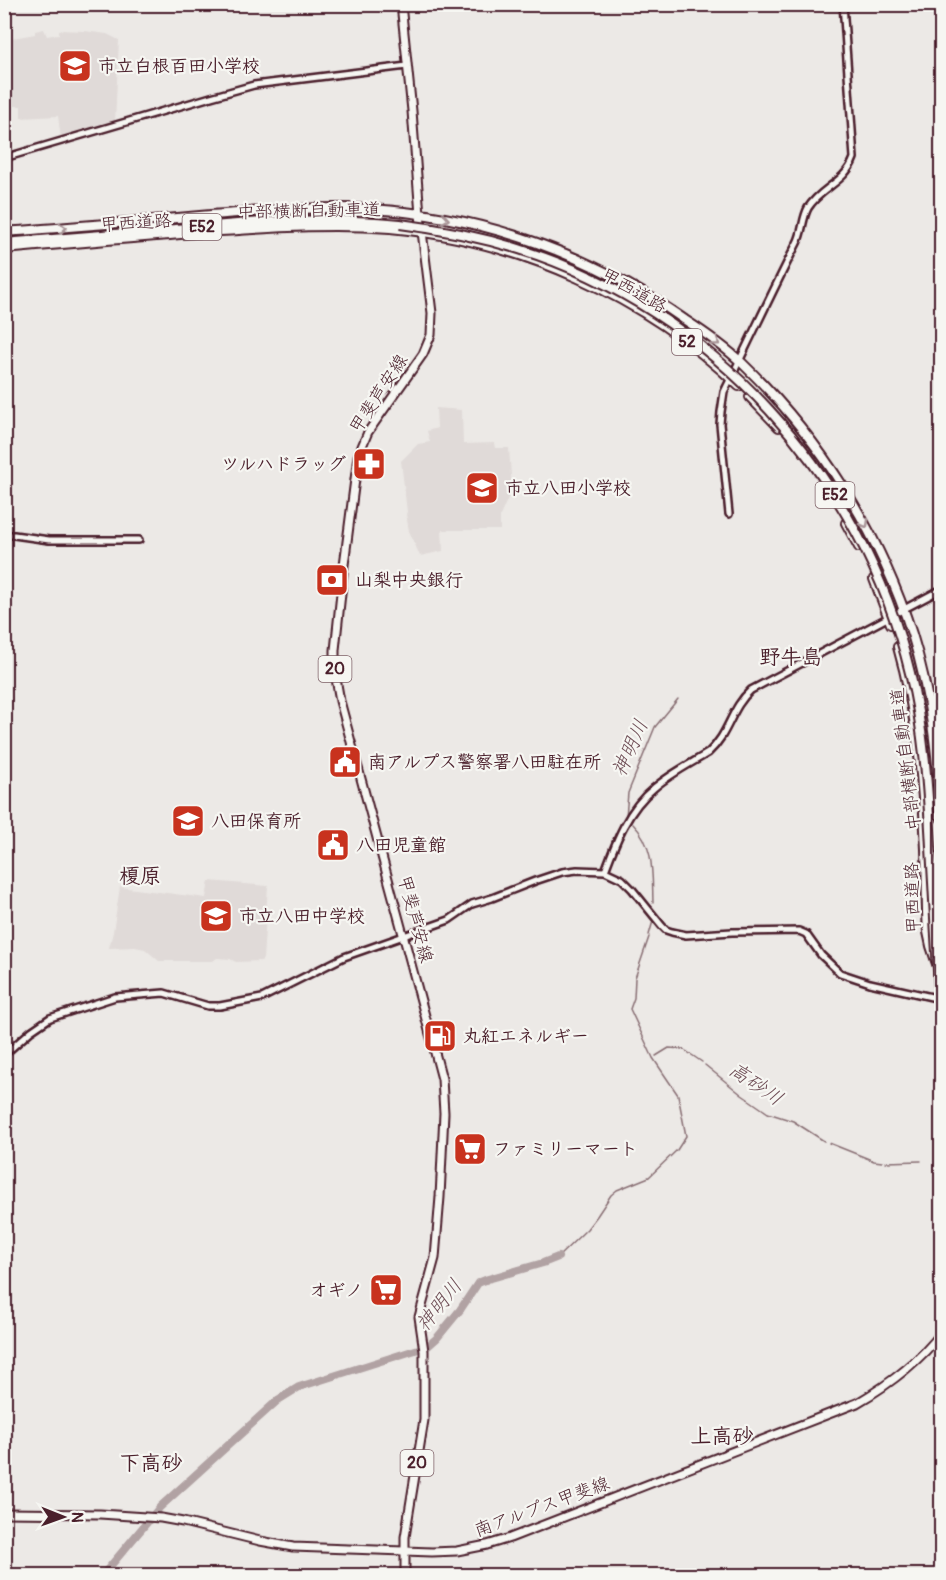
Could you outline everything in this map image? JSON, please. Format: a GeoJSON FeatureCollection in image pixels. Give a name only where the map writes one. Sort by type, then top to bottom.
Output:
{"type":"FeatureCollection","features":[{"type":"Feature","properties":{"kind":"highway","name":"甲西道路"},"geometry":{"type":"LineString","coordinates":[[4,232],[300,209],[373,209],[471,224],[517,236],[562,252],[630,285],[722,346],[740,362],[788,413],[830,465],[859,512],[887,568],[913,636],[934,736],[942,819]]}},
{"type":"Feature","properties":{"kind":"highway","name":"中部横断自動車道"},"geometry":{"type":"LineString","coordinates":[[4,246],[293,220],[359,220],[400,224],[462,234],[521,250],[579,273],[640,305],[703,348],[742,382],[778,419],[826,482],[862,542],[887,597],[904,649],[914,692],[927,780],[942,1027]]}},
{"type":"Feature","properties":{"kind":"highway","name":"甲西道路"},"geometry":{"type":"LineString","coordinates":[[4,246],[299,226],[347,225],[390,228],[446,236],[545,264],[573,275],[637,308],[667,327],[731,378],[776,423],[813,469],[861,549],[889,616],[906,676],[916,730],[924,813],[928,932],[935,959],[942,974]]}},
{"type":"Feature","properties":{"kind":"main road","name":"甲斐芦安線"},"geometry":{"type":"LineString","coordinates":[[401,4],[420,215],[432,313],[431,335],[423,354],[368,432],[358,456],[334,662],[340,701],[444,1093],[441,1188],[435,1258],[419,1317],[424,1351],[424,1420],[409,1506],[404,1551],[405,1575]]}},
{"type":"Feature","properties":{"kind":"main road","name":"南アルプス甲斐線"},"geometry":{"type":"LineString","coordinates":[[4,1513],[91,1514],[158,1518],[293,1547],[457,1551],[510,1538],[849,1406],[881,1389],[905,1370],[920,1358],[942,1332]]}},
{"type":"Feature","properties":{"kind":"street"},"geometry":{"type":"LineString","coordinates":[[729,514],[720,424],[724,392],[798,242],[809,206],[845,174],[854,158],[843,4]]}},
{"type":"Feature","properties":{"kind":"street"},"geometry":{"type":"LineString","coordinates":[[4,158],[254,86],[407,66]]}},
{"type":"Feature","properties":{"kind":"street"},"geometry":{"type":"LineString","coordinates":[[4,535],[49,540],[139,540]]}},
{"type":"Feature","properties":{"kind":"street"},"geometry":{"type":"LineString","coordinates":[[605,872],[622,830],[636,807],[653,789],[714,748],[723,736],[740,702],[752,690],[942,589]]}},
{"type":"Feature","properties":{"kind":"street"},"geometry":{"type":"LineString","coordinates":[[4,1055],[50,1018],[110,998],[164,993],[208,1006],[251,1002],[344,957],[449,920],[472,904],[562,872],[577,870],[605,872],[622,879],[666,930],[686,934],[799,931],[806,934],[821,955],[840,973],[884,987],[936,998],[941,1003]]}},
{"type":"Feature","properties":{"kind":"shaded area"},"geometry":{"type":"Polygon","coordinates":[[[44,29],[47,36],[59,34],[59,30],[85,31],[107,34],[119,40],[115,122],[61,139],[58,116],[21,118],[21,106],[11,106],[11,65],[9,53],[5,52],[4,37],[13,38],[35,34],[35,31],[44,29]]]}},
{"type":"Feature","properties":{"kind":"shaded area"},"geometry":{"type":"Polygon","coordinates":[[[436,408],[462,410],[463,444],[494,443],[495,448],[509,448],[512,489],[500,516],[500,530],[442,530],[443,551],[420,556],[409,531],[401,461],[418,444],[430,442],[427,431],[437,428],[436,408]]]}},
{"type":"Feature","properties":{"kind":"shaded area"},"geometry":{"type":"Polygon","coordinates":[[[209,881],[268,886],[263,959],[261,961],[236,962],[217,958],[213,961],[159,961],[145,949],[109,948],[120,887],[206,898],[209,881]]]}},
{"type":"Feature","properties":{"kind":"waterway","name":"神明川"},"geometry":{"type":"LineString","coordinates":[[626,817],[628,793],[655,727],[678,699]]}},
{"type":"Feature","properties":{"kind":"waterway","name":"神明川"},"geometry":{"type":"LineString","coordinates":[[633,824],[649,851],[653,903]]}},
{"type":"Feature","properties":{"kind":"waterway","name":"神明川"},"geometry":{"type":"LineString","coordinates":[[649,935],[653,921]]}},
{"type":"Feature","properties":{"kind":"waterway","name":"神明川"},"geometry":{"type":"LineString","coordinates":[[558,1257],[587,1229],[611,1195],[617,1190],[649,1177],[677,1150],[686,1136],[678,1095],[653,1058],[630,1009],[634,998],[635,978],[649,937]]}},
{"type":"Feature","properties":{"kind":"waterway","name":"高砂川"},"geometry":{"type":"LineString","coordinates":[[656,1056],[669,1048],[683,1049],[702,1062]]}},
{"type":"Feature","properties":{"kind":"waterway","name":"高砂川"},"geometry":{"type":"LineString","coordinates":[[705,1065],[768,1113],[793,1121],[824,1141]]}},
{"type":"Feature","properties":{"kind":"waterway","name":"高砂川"},"geometry":{"type":"LineString","coordinates":[[829,1143],[882,1162]]}},
{"type":"Feature","properties":{"kind":"waterway","name":"高砂川"},"geometry":{"type":"LineString","coordinates":[[886,1162],[921,1161]]}},
{"type":"Feature","properties":{"kind":"waterway","name":"神明川"},"geometry":{"type":"LineString","coordinates":[[102,1576],[160,1507],[278,1400],[299,1387],[428,1346],[460,1310],[478,1283],[558,1257]]}},
{"type":"Feature","properties":{"kind":"place","name":"市立白根百田小学校"},"geometry":{"type":"Point","coordinates":[75,66]}},
{"type":"Feature","properties":{"kind":"place","name":"ツルハドラッグ"},"geometry":{"type":"Point","coordinates":[369,464]}},
{"type":"Feature","properties":{"kind":"place","name":"市立八田小学校"},"geometry":{"type":"Point","coordinates":[482,488]}},
{"type":"Feature","properties":{"kind":"place","name":"山梨中央銀行"},"geometry":{"type":"Point","coordinates":[332,580]}},
{"type":"Feature","properties":{"kind":"place","name":"南アルプス警察署八田駐在所"},"geometry":{"type":"Point","coordinates":[345,762]}},
{"type":"Feature","properties":{"kind":"place","name":"八田保育所"},"geometry":{"type":"Point","coordinates":[188,821]}},
{"type":"Feature","properties":{"kind":"place","name":"八田児童館"},"geometry":{"type":"Point","coordinates":[333,845]}},
{"type":"Feature","properties":{"kind":"place","name":"市立八田中学校"},"geometry":{"type":"Point","coordinates":[216,916]}},
{"type":"Feature","properties":{"kind":"place","name":"丸紅エネルギー"},"geometry":{"type":"Point","coordinates":[440,1036]}},
{"type":"Feature","properties":{"kind":"place","name":"ファミリーマート"},"geometry":{"type":"Point","coordinates":[470,1149]}},
{"type":"Feature","properties":{"kind":"place","name":"オギノ"},"geometry":{"type":"Point","coordinates":[386,1290]}},
{"type":"Feature","properties":{"kind":"district","name":"野牛島"},"geometry":{"type":"Point","coordinates":[791,657]}},
{"type":"Feature","properties":{"kind":"district","name":"榎原"},"geometry":{"type":"Point","coordinates":[140,876]}},
{"type":"Feature","properties":{"kind":"district","name":"上高砂"},"geometry":{"type":"Point","coordinates":[722,1436]}},
{"type":"Feature","properties":{"kind":"district","name":"下高砂"},"geometry":{"type":"Point","coordinates":[151,1463]}}]}
